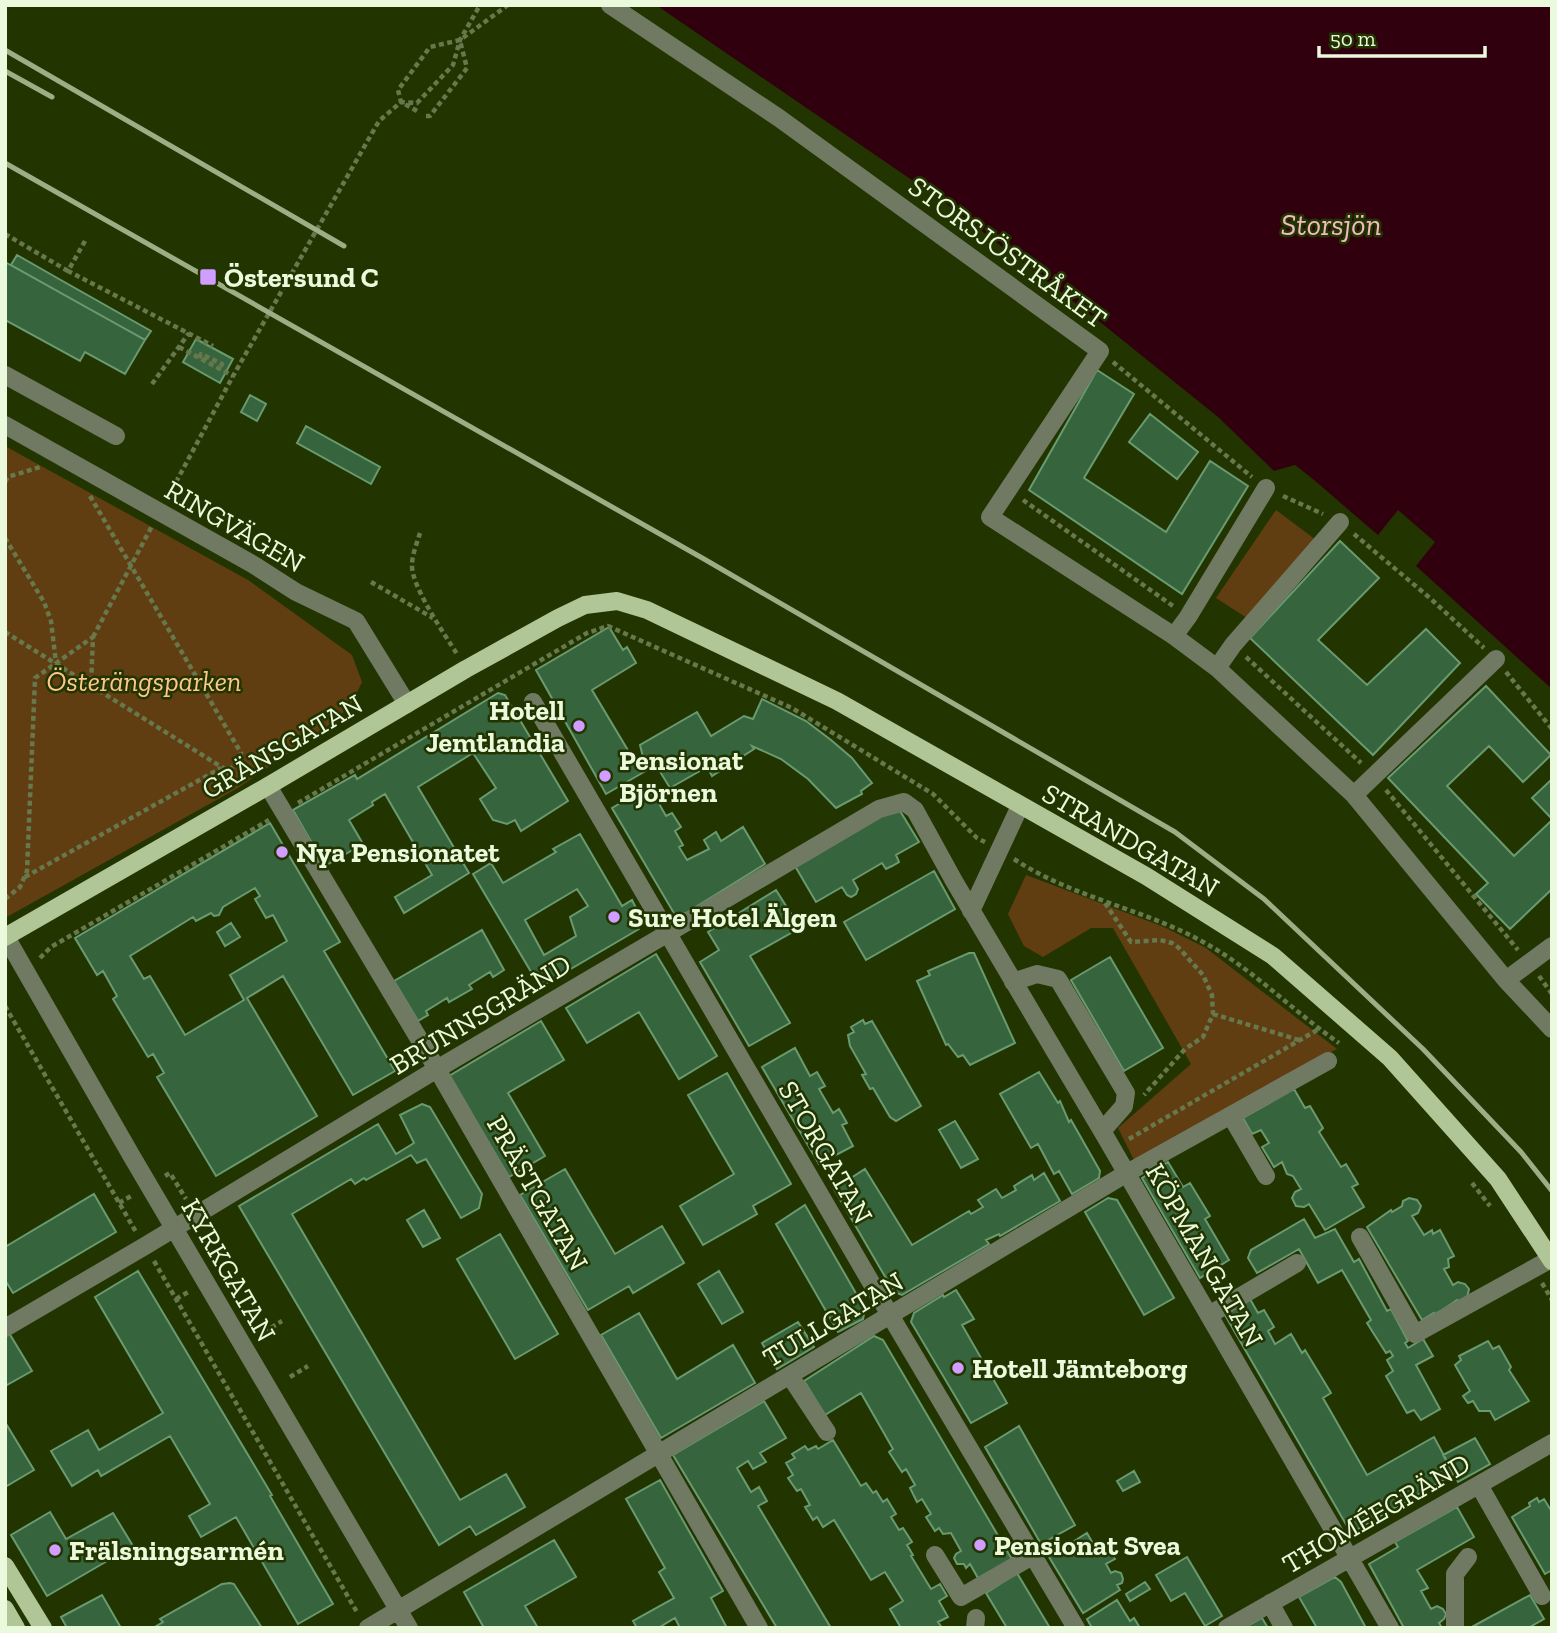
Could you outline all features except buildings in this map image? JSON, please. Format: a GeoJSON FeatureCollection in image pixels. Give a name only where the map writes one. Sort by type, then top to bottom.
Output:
{"type":"FeatureCollection","features":[{"type":"Feature","properties":{"kind":"main road","name":"STRANDGATAN"},"geometry":{"type":"LineString","coordinates":[[585,605],[617,601],[647,610],[837,701],[1146,876],[1273,956],[1391,1058],[1498,1179],[1551,1260]]}},
{"type":"Feature","properties":{"kind":"main road","name":"GRÄNSGATAN"},"geometry":{"type":"LineString","coordinates":[[6,937],[466,668],[585,605]]}},
{"type":"Feature","properties":{"kind":"main road"},"geometry":{"type":"LineString","coordinates":[[5,1566],[43,1628]]}},
{"type":"Feature","properties":{"kind":"main road"},"geometry":{"type":"LineString","coordinates":[[5,1609],[16,1628]]}},
{"type":"Feature","properties":{"kind":"street","name":"STORSJÖSTRÅKET"},"geometry":{"type":"LineString","coordinates":[[610,5],[779,118],[1100,351],[990,517],[1174,636],[1217,668],[1354,795],[1506,980],[1552,1029]]}},
{"type":"Feature","properties":{"kind":"street"},"geometry":{"type":"LineString","coordinates":[[5,375],[116,436]]}},
{"type":"Feature","properties":{"kind":"street","name":"RINGVÄGEN"},"geometry":{"type":"LineString","coordinates":[[5,425],[254,565],[296,592],[356,621],[407,704]]}},
{"type":"Feature","properties":{"kind":"street"},"geometry":{"type":"LineString","coordinates":[[1174,636],[1266,488]]}},
{"type":"Feature","properties":{"kind":"street"},"geometry":{"type":"LineString","coordinates":[[1217,668],[1233,645],[1340,522]]}},
{"type":"Feature","properties":{"kind":"street"},"geometry":{"type":"LineString","coordinates":[[1354,795],[1496,659]]}},
{"type":"Feature","properties":{"kind":"street","name":"STORGATAN"},"geometry":{"type":"LineString","coordinates":[[533,702],[890,1315],[1076,1628]]}},
{"type":"Feature","properties":{"kind":"street","name":"PRÄSTGATAN"},"geometry":{"type":"LineString","coordinates":[[268,786],[437,1069],[759,1628]]}},
{"type":"Feature","properties":{"kind":"street","name":"BRUNNSGRÄND"},"geometry":{"type":"LineString","coordinates":[[5,1328],[437,1069],[879,809],[904,802],[915,810],[954,881]]}},
{"type":"Feature","properties":{"kind":"street"},"geometry":{"type":"LineString","coordinates":[[971,911],[1020,806]]}},
{"type":"Feature","properties":{"kind":"street","name":"KÖPMANGATAN"},"geometry":{"type":"LineString","coordinates":[[954,881],[1127,1173],[1390,1628]]}},
{"type":"Feature","properties":{"kind":"street","name":"KYRKGATAN"},"geometry":{"type":"LineString","coordinates":[[6,937],[409,1628]]}},
{"type":"Feature","properties":{"kind":"street"},"geometry":{"type":"LineString","coordinates":[[1506,980],[1552,946]]}},
{"type":"Feature","properties":{"kind":"street"},"geometry":{"type":"LineString","coordinates":[[1013,982],[1037,974],[1058,979],[1126,1093],[1124,1106],[1102,1131]]}},
{"type":"Feature","properties":{"kind":"street","name":"TULLGATAN"},"geometry":{"type":"LineString","coordinates":[[364,1623],[398,1610],[1127,1173],[1328,1061]]}},
{"type":"Feature","properties":{"kind":"street"},"geometry":{"type":"LineString","coordinates":[[1231,1116],[1266,1177]]}},
{"type":"Feature","properties":{"kind":"street"},"geometry":{"type":"LineString","coordinates":[[1360,1237],[1415,1334],[1551,1260]]}},
{"type":"Feature","properties":{"kind":"street"},"geometry":{"type":"LineString","coordinates":[[1209,1315],[1297,1263]]}},
{"type":"Feature","properties":{"kind":"street"},"geometry":{"type":"LineString","coordinates":[[790,1376],[827,1433]]}},
{"type":"Feature","properties":{"kind":"street","name":"THOMÉEGRÄND"},"geometry":{"type":"LineString","coordinates":[[1227,1628],[1552,1443]]}},
{"type":"Feature","properties":{"kind":"street"},"geometry":{"type":"LineString","coordinates":[[1479,1485],[1542,1596]]}},
{"type":"Feature","properties":{"kind":"street"},"geometry":{"type":"LineString","coordinates":[[935,1555],[961,1597],[1034,1555]]}},
{"type":"Feature","properties":{"kind":"street"},"geometry":{"type":"LineString","coordinates":[[1455,1628],[1455,1574],[1468,1557]]}},
{"type":"Feature","properties":{"kind":"street"},"geometry":{"type":"LineString","coordinates":[[1270,1603],[1283,1628]]}},
{"type":"Feature","properties":{"kind":"path"},"geometry":{"type":"LineString","coordinates":[[163,506],[233,376],[379,121],[401,103],[417,103],[453,65],[460,40],[480,5]]}},
{"type":"Feature","properties":{"kind":"path"},"geometry":{"type":"LineString","coordinates":[[401,103],[398,90],[430,47],[460,40],[508,5]]}},
{"type":"Feature","properties":{"kind":"path"},"geometry":{"type":"LineString","coordinates":[[426,116],[430,116],[467,68],[460,40]]}},
{"type":"Feature","properties":{"kind":"path"},"geometry":{"type":"LineString","coordinates":[[401,103],[417,111]]}},
{"type":"Feature","properties":{"kind":"path"},"geometry":{"type":"LineString","coordinates":[[5,234],[68,271],[213,346]]}},
{"type":"Feature","properties":{"kind":"path"},"geometry":{"type":"LineString","coordinates":[[68,271],[85,241]]}},
{"type":"Feature","properties":{"kind":"path"},"geometry":{"type":"LineString","coordinates":[[152,384],[189,333]]}},
{"type":"Feature","properties":{"kind":"path"},"geometry":{"type":"LineString","coordinates":[[179,347],[233,376]]}},
{"type":"Feature","properties":{"kind":"path"},"geometry":{"type":"LineString","coordinates":[[1100,351],[1266,488],[1340,522],[1431,599],[1496,659],[1552,729]]}},
{"type":"Feature","properties":{"kind":"path"},"geometry":{"type":"LineString","coordinates":[[5,482],[8,477],[40,467],[46,449]]}},
{"type":"Feature","properties":{"kind":"path"},"geometry":{"type":"LineString","coordinates":[[5,632],[222,768],[228,771],[237,763],[241,753],[72,463]]}},
{"type":"Feature","properties":{"kind":"path"},"geometry":{"type":"LineString","coordinates":[[5,899],[20,887],[27,871],[35,678],[93,637],[157,518]]}},
{"type":"Feature","properties":{"kind":"path"},"geometry":{"type":"LineString","coordinates":[[420,533],[412,573],[434,618],[483,696]]}},
{"type":"Feature","properties":{"kind":"path"},"geometry":{"type":"LineString","coordinates":[[5,538],[44,602],[51,621],[56,664]]}},
{"type":"Feature","properties":{"kind":"path"},"geometry":{"type":"LineString","coordinates":[[371,582],[434,618]]}},
{"type":"Feature","properties":{"kind":"path"},"geometry":{"type":"LineString","coordinates":[[27,971],[51,947],[587,633],[608,626],[792,708],[933,794],[977,838],[1023,865],[1105,903],[1164,923],[1208,944],[1341,1045]]}},
{"type":"Feature","properties":{"kind":"path"},"geometry":{"type":"LineString","coordinates":[[91,685],[93,637]]}},
{"type":"Feature","properties":{"kind":"path"},"geometry":{"type":"LineString","coordinates":[[25,877],[222,768]]}},
{"type":"Feature","properties":{"kind":"path"},"geometry":{"type":"LineString","coordinates":[[1105,903],[1131,942],[1160,940],[1179,948],[1203,975],[1212,995],[1213,1014],[1203,1037],[1185,1049],[1142,1096]]}},
{"type":"Feature","properties":{"kind":"path"},"geometry":{"type":"LineString","coordinates":[[5,1006],[364,1623]]}},
{"type":"Feature","properties":{"kind":"path"},"geometry":{"type":"LineString","coordinates":[[1213,1014],[1300,1040]]}},
{"type":"Feature","properties":{"kind":"path"},"geometry":{"type":"LineString","coordinates":[[1112,1149],[1319,1029]]}},
{"type":"Feature","properties":{"kind":"path"},"geometry":{"type":"LineString","coordinates":[[1466,1174],[1496,1215]]}},
{"type":"Feature","properties":{"kind":"path"},"geometry":{"type":"LineString","coordinates":[[1533,1268],[1552,1300]]}},
{"type":"Feature","properties":{"kind":"path"},"geometry":{"type":"LineString","coordinates":[[176,1299],[194,1288]]}},
{"type":"Feature","properties":{"kind":"path"},"geometry":{"type":"LineString","coordinates":[[264,1332],[282,1321]]}},
{"type":"Feature","properties":{"kind":"path"},"geometry":{"type":"LineString","coordinates":[[205,1349],[215,1345]]}},
{"type":"Feature","properties":{"kind":"path"},"geometry":{"type":"LineString","coordinates":[[290,1377],[308,1366]]}},
{"type":"Feature","properties":{"kind":"green space","name":"Österängsparken"},"geometry":{"type":"Polygon","coordinates":[[[5,446],[248,580],[352,655],[362,682],[352,703],[336,720],[238,788],[5,918],[5,446]]]}},
{"type":"Feature","properties":{"kind":"green space"},"geometry":{"type":"Polygon","coordinates":[[[1276,510],[1316,540],[1247,618],[1216,598],[1276,510]]]}},
{"type":"Feature","properties":{"kind":"green space"},"geometry":{"type":"Polygon","coordinates":[[[1026,875],[1164,927],[1206,948],[1337,1049],[1135,1162],[1118,1128],[1191,1064],[1113,928],[1091,928],[1043,957],[1024,946],[1008,914],[1026,875]]]}},
{"type":"Feature","properties":{"kind":"water","name":"Storsjön"},"geometry":{"type":"Polygon","coordinates":[[[656,5],[1552,5],[1552,689],[1416,566],[1435,542],[1398,510],[1378,535],[1295,465],[1274,471],[1218,417],[944,202],[656,5]]]}},
{"type":"Feature","properties":{"kind":"railway"},"geometry":{"type":"LineString","coordinates":[[5,50],[344,246]]}},
{"type":"Feature","properties":{"kind":"railway"},"geometry":{"type":"LineString","coordinates":[[5,71],[52,97]]}},
{"type":"Feature","properties":{"kind":"railway"},"geometry":{"type":"LineString","coordinates":[[5,163],[704,559],[1175,832],[1264,899],[1423,1049],[1521,1152],[1552,1191]]}},
{"type":"Feature","properties":{"kind":"place","name":"Östersund C"},"geometry":{"type":"Point","coordinates":[208,277]}},
{"type":"Feature","properties":{"kind":"place","name":"Hotell Jemtlandia"},"geometry":{"type":"Point","coordinates":[579,726]}},
{"type":"Feature","properties":{"kind":"place","name":"Pensionat Björnen"},"geometry":{"type":"Point","coordinates":[605,776]}},
{"type":"Feature","properties":{"kind":"place","name":"Nya Pensionatet"},"geometry":{"type":"Point","coordinates":[282,852]}},
{"type":"Feature","properties":{"kind":"place","name":"Sure Hotel Älgen"},"geometry":{"type":"Point","coordinates":[614,917]}},
{"type":"Feature","properties":{"kind":"place","name":"Hotell Jämteborg"},"geometry":{"type":"Point","coordinates":[958,1368]}},
{"type":"Feature","properties":{"kind":"place","name":"Pensionat Svea"},"geometry":{"type":"Point","coordinates":[980,1545]}},
{"type":"Feature","properties":{"kind":"place","name":"Frälsningsarmén"},"geometry":{"type":"Point","coordinates":[55,1550]}}]}
